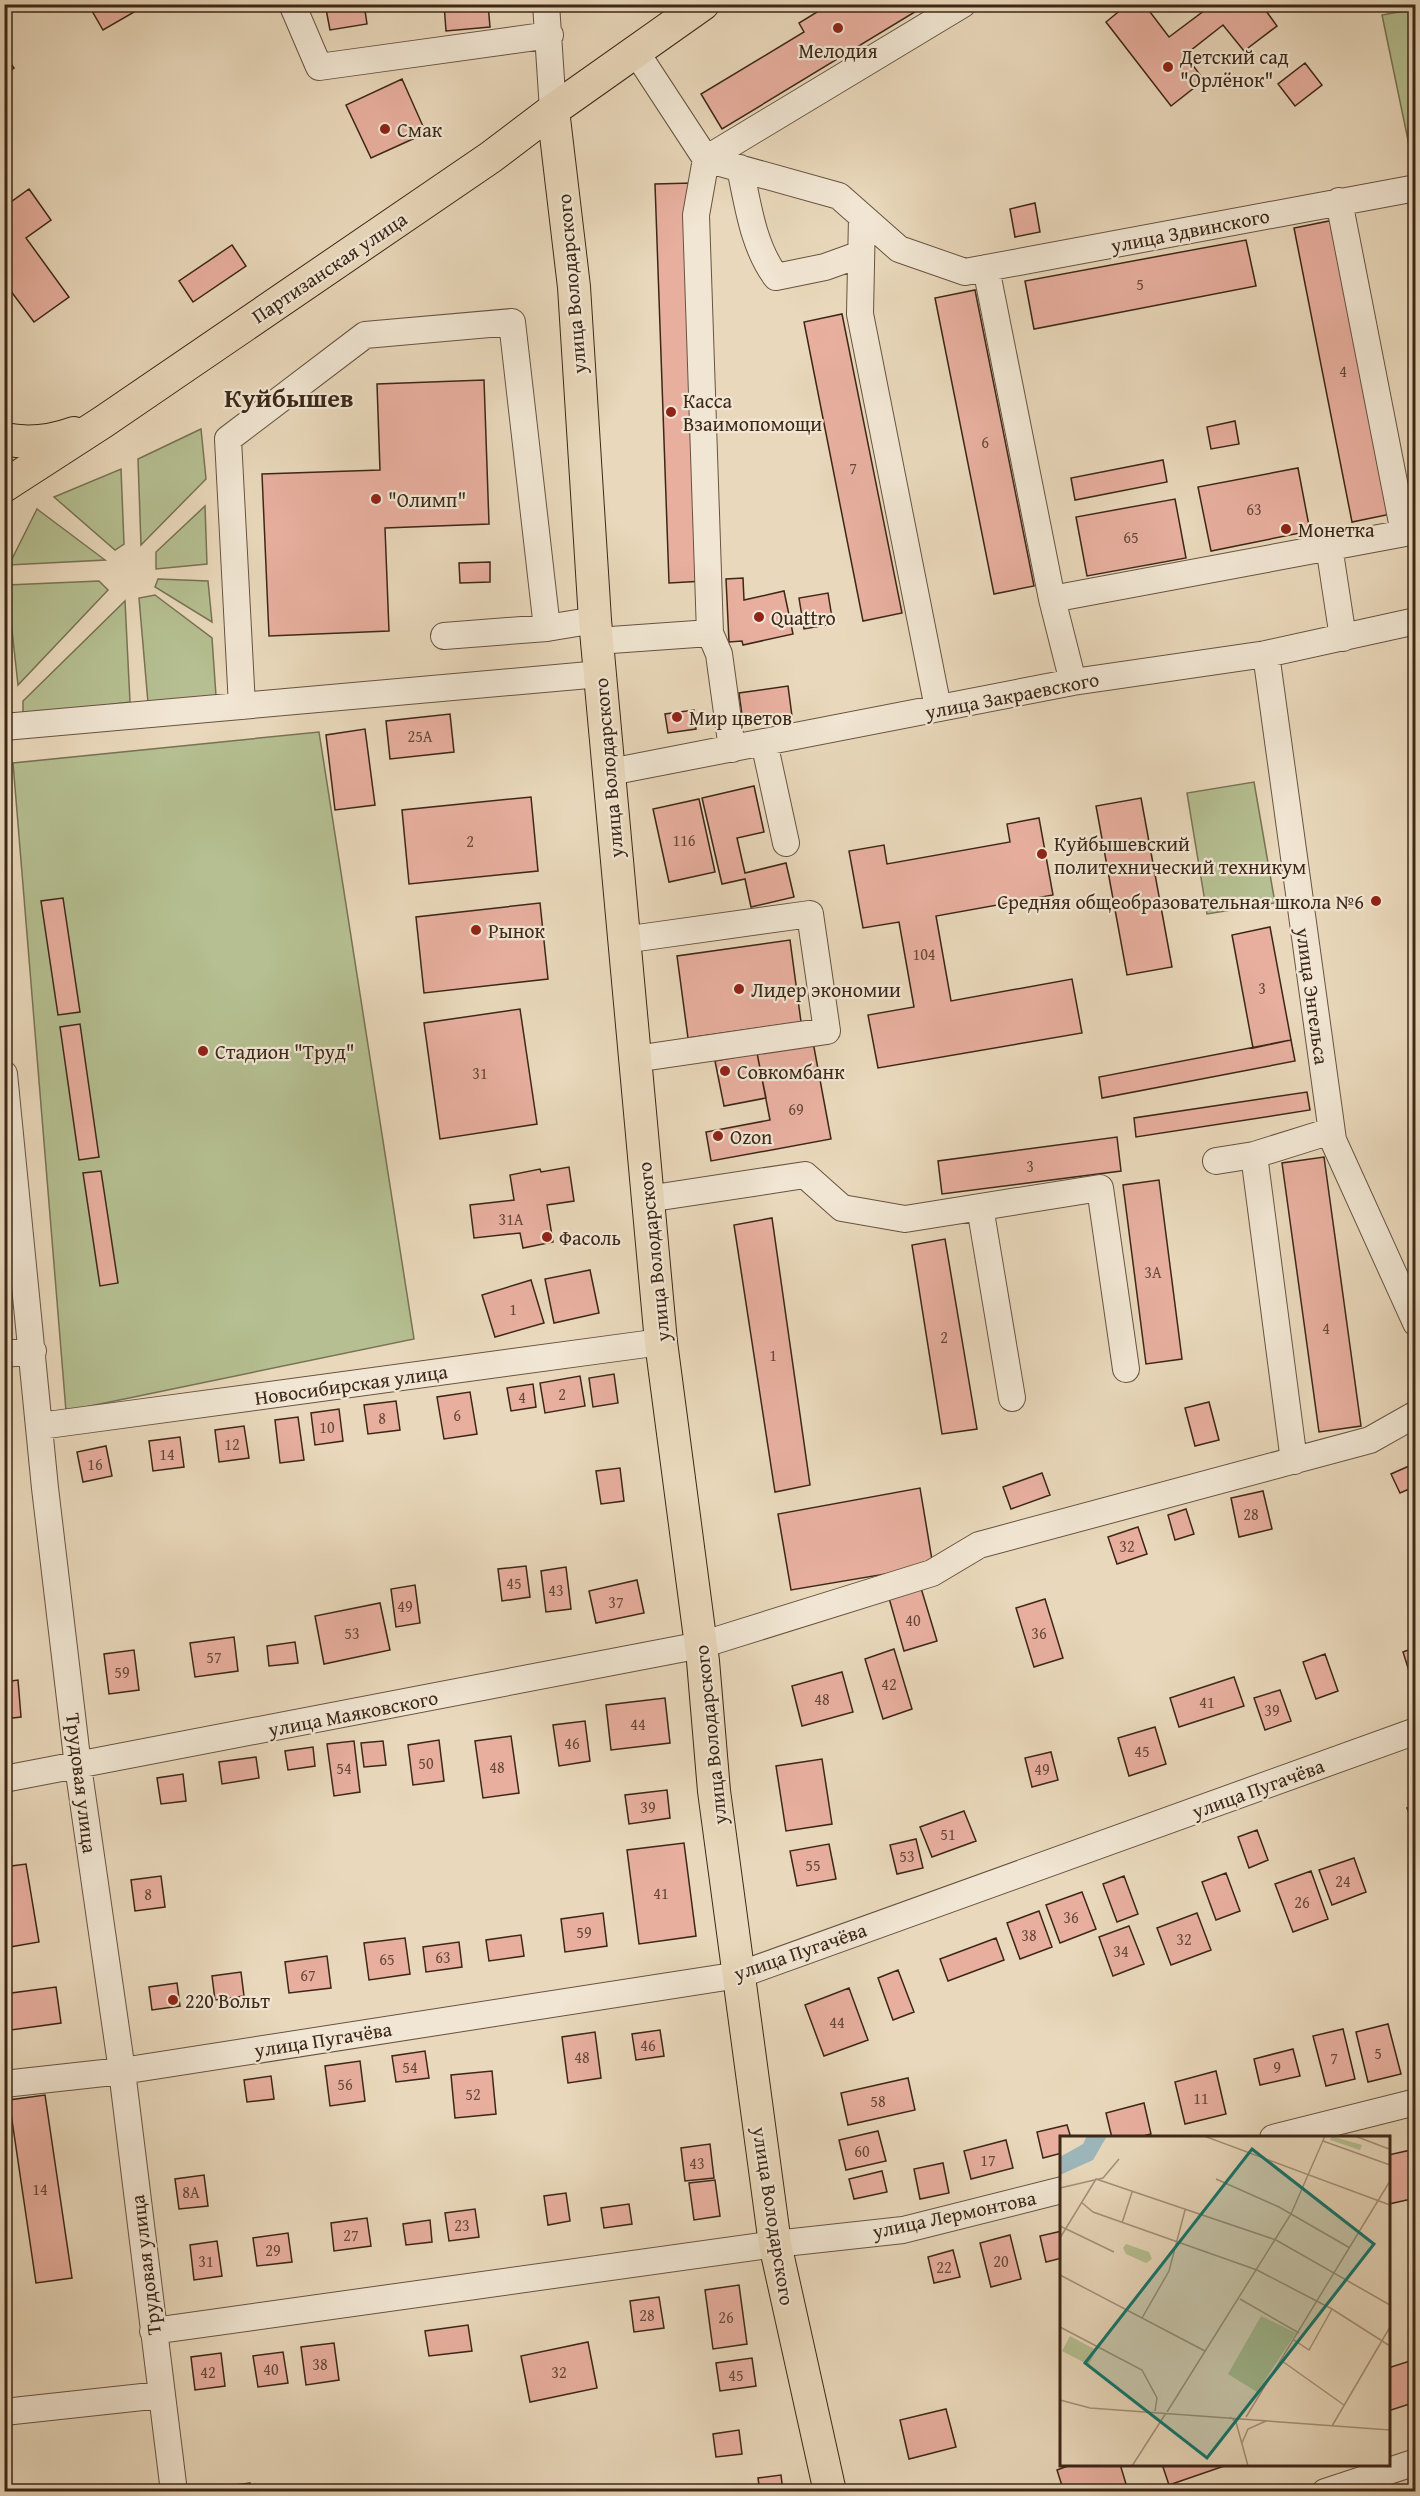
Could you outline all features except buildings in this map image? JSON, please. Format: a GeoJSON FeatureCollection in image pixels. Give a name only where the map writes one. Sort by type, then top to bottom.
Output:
{"type":"FeatureCollection","features":[{"type":"Feature","properties":{"kind":"main road","name":"Партизанская улица"},"geometry":{"type":"LineString","coordinates":[[103,422],[491,157],[553,110],[703,4]]}},
{"type":"Feature","properties":{"kind":"main road","name":"улица Володарского"},"geometry":{"type":"LineString","coordinates":[[553,110],[574,287],[596,631],[647,1198],[662,1342],[701,1645],[714,1791],[775,2244],[830,2492]]}},
{"type":"Feature","properties":{"kind":"main road"},"geometry":{"type":"LineString","coordinates":[[4,439],[48,441],[103,422]]}},
{"type":"Feature","properties":{"kind":"main road"},"geometry":{"type":"LineString","coordinates":[[4,486],[103,422]]}},
{"type":"Feature","properties":{"kind":"street"},"geometry":{"type":"LineString","coordinates":[[292,4],[319,67],[550,35]]}},
{"type":"Feature","properties":{"kind":"street","name":"улица Володарского"},"geometry":{"type":"LineString","coordinates":[[546,4],[550,35],[553,110]]}},
{"type":"Feature","properties":{"kind":"street"},"geometry":{"type":"LineString","coordinates":[[732,749],[719,654],[710,633],[696,215],[706,159],[963,4]]}},
{"type":"Feature","properties":{"kind":"street"},"geometry":{"type":"LineString","coordinates":[[636,52],[706,159],[839,196],[899,249],[976,270],[1073,682]]}},
{"type":"Feature","properties":{"kind":"street"},"geometry":{"type":"LineString","coordinates":[[740,168],[755,236],[767,265],[776,277],[825,267],[861,254]]}},
{"type":"Feature","properties":{"kind":"street","name":"улица Здвинского"},"geometry":{"type":"LineString","coordinates":[[976,270],[1416,188]]}},
{"type":"Feature","properties":{"kind":"street"},"geometry":{"type":"LineString","coordinates":[[1052,599],[1410,532],[1339,201]]}},
{"type":"Feature","properties":{"kind":"street"},"geometry":{"type":"LineString","coordinates":[[862,217],[860,314],[938,708]]}},
{"type":"Feature","properties":{"kind":"street"},"geometry":{"type":"LineString","coordinates":[[242,706],[228,439],[366,335],[512,322],[547,628]]}},
{"type":"Feature","properties":{"kind":"street"},"geometry":{"type":"LineString","coordinates":[[1329,546],[1343,638]]}},
{"type":"Feature","properties":{"kind":"street","name":"улица Закраевского"},"geometry":{"type":"LineString","coordinates":[[610,772],[1073,682],[1266,654],[1416,621]]}},
{"type":"Feature","properties":{"kind":"street"},"geometry":{"type":"LineString","coordinates":[[444,636],[547,628],[710,633]]}},
{"type":"Feature","properties":{"kind":"street","name":"улица Энгельса"},"geometry":{"type":"LineString","coordinates":[[1266,654],[1333,1140],[1416,1323]]}},
{"type":"Feature","properties":{"kind":"street"},"geometry":{"type":"LineString","coordinates":[[4,727],[600,674]]}},
{"type":"Feature","properties":{"kind":"street"},"geometry":{"type":"LineString","coordinates":[[764,742],[786,843]]}},
{"type":"Feature","properties":{"kind":"street"},"geometry":{"type":"LineString","coordinates":[[623,940],[810,914],[827,1031],[635,1059]]}},
{"type":"Feature","properties":{"kind":"street","name":"Трудовая улица"},"geometry":{"type":"LineString","coordinates":[[4,1074],[8,1132],[78,1766],[122,2071],[174,2492]]}},
{"type":"Feature","properties":{"kind":"street"},"geometry":{"type":"LineString","coordinates":[[1216,1161],[1254,1155],[1332,1131]]}},
{"type":"Feature","properties":{"kind":"street"},"geometry":{"type":"LineString","coordinates":[[1254,1155],[1294,1461]]}},
{"type":"Feature","properties":{"kind":"street"},"geometry":{"type":"LineString","coordinates":[[647,1198],[805,1175],[842,1208],[905,1219],[1100,1188],[1126,1369]]}},
{"type":"Feature","properties":{"kind":"street"},"geometry":{"type":"LineString","coordinates":[[980,1207],[1012,1398]]}},
{"type":"Feature","properties":{"kind":"street","name":"Новосибирская улица"},"geometry":{"type":"LineString","coordinates":[[40,1426],[662,1342]]}},
{"type":"Feature","properties":{"kind":"street"},"geometry":{"type":"LineString","coordinates":[[4,1354],[33,1351]]}},
{"type":"Feature","properties":{"kind":"street","name":"улица Маяковского"},"geometry":{"type":"LineString","coordinates":[[4,1779],[701,1645],[932,1573],[978,1545],[1370,1440],[1416,1414]]}},
{"type":"Feature","properties":{"kind":"street","name":"улица Пугачёва"},"geometry":{"type":"LineString","coordinates":[[4,2084],[122,2071],[739,1975],[1416,1731]]}},
{"type":"Feature","properties":{"kind":"street"},"geometry":{"type":"LineString","coordinates":[[1281,2136],[1416,2102]]}},
{"type":"Feature","properties":{"kind":"street","name":"улица Лермонтова"},"geometry":{"type":"LineString","coordinates":[[153,2331],[775,2244],[903,2230],[1060,2191]]}},
{"type":"Feature","properties":{"kind":"street"},"geometry":{"type":"LineString","coordinates":[[4,2412],[161,2395]]}},
{"type":"Feature","properties":{"kind":"street"},"geometry":{"type":"LineString","coordinates":[[1325,2492],[1416,2462]]}},
{"type":"Feature","properties":{"kind":"green space"},"geometry":{"type":"Polygon","coordinates":[[[1415,9],[1416,164],[1413,164],[1382,15],[1415,9]]]}},
{"type":"Feature","properties":{"kind":"green space"},"geometry":{"type":"Polygon","coordinates":[[[201,429],[206,479],[141,545],[138,459],[201,429]]]}},
{"type":"Feature","properties":{"kind":"green space"},"geometry":{"type":"Polygon","coordinates":[[[121,469],[124,544],[115,550],[54,497],[121,469]]]}},
{"type":"Feature","properties":{"kind":"green space"},"geometry":{"type":"Polygon","coordinates":[[[205,506],[207,564],[156,569],[156,552],[205,506]]]}},
{"type":"Feature","properties":{"kind":"green space"},"geometry":{"type":"Polygon","coordinates":[[[37,509],[105,560],[9,565],[37,509]]]}},
{"type":"Feature","properties":{"kind":"green space"},"geometry":{"type":"Polygon","coordinates":[[[158,579],[208,581],[212,622],[155,587],[158,579]]]}},
{"type":"Feature","properties":{"kind":"green space"},"geometry":{"type":"Polygon","coordinates":[[[99,581],[108,590],[18,685],[7,585],[99,581]]]}},
{"type":"Feature","properties":{"kind":"green space"},"geometry":{"type":"Polygon","coordinates":[[[155,595],[212,638],[216,696],[148,703],[139,598],[155,595]]]}},
{"type":"Feature","properties":{"kind":"green space"},"geometry":{"type":"Polygon","coordinates":[[[125,601],[130,702],[23,716],[23,701],[125,601]]]}},
{"type":"Feature","properties":{"kind":"green space","name":"Стадион \"Труд\""},"geometry":{"type":"Polygon","coordinates":[[[319,732],[414,1339],[66,1411],[13,763],[319,732]]]}},
{"type":"Feature","properties":{"kind":"green space"},"geometry":{"type":"Polygon","coordinates":[[[1254,782],[1275,903],[1207,914],[1187,793],[1254,782]]]}},
{"type":"Feature","properties":{"kind":"place","name":"Мелодия"},"geometry":{"type":"Point","coordinates":[838,28]}},
{"type":"Feature","properties":{"kind":"place","name":"Детский сад \"Орлёнок\""},"geometry":{"type":"Point","coordinates":[1168,67]}},
{"type":"Feature","properties":{"kind":"place","name":"Смак"},"geometry":{"type":"Point","coordinates":[385,129]}},
{"type":"Feature","properties":{"kind":"place","name":"Касса Взаимопомощи"},"geometry":{"type":"Point","coordinates":[671,412]}},
{"type":"Feature","properties":{"kind":"place","name":"\"Олимп\""},"geometry":{"type":"Point","coordinates":[376,499]}},
{"type":"Feature","properties":{"kind":"place","name":"Монетка"},"geometry":{"type":"Point","coordinates":[1286,529]}},
{"type":"Feature","properties":{"kind":"place","name":"Quattro"},"geometry":{"type":"Point","coordinates":[759,617]}},
{"type":"Feature","properties":{"kind":"place","name":"Мир цветов"},"geometry":{"type":"Point","coordinates":[677,717]}},
{"type":"Feature","properties":{"kind":"place","name":"Куйбышевский политехнический техникум"},"geometry":{"type":"Point","coordinates":[1042,854]}},
{"type":"Feature","properties":{"kind":"place","name":"Средняя общеобразовательная школа №6"},"geometry":{"type":"Point","coordinates":[1376,901]}},
{"type":"Feature","properties":{"kind":"place","name":"Рынок"},"geometry":{"type":"Point","coordinates":[476,930]}},
{"type":"Feature","properties":{"kind":"place","name":"Лидер экономии"},"geometry":{"type":"Point","coordinates":[739,989]}},
{"type":"Feature","properties":{"kind":"place","name":"Стадион \"Труд\""},"geometry":{"type":"Point","coordinates":[203,1051]}},
{"type":"Feature","properties":{"kind":"place","name":"Совкомбанк"},"geometry":{"type":"Point","coordinates":[725,1071]}},
{"type":"Feature","properties":{"kind":"place","name":"Ozon"},"geometry":{"type":"Point","coordinates":[718,1136]}},
{"type":"Feature","properties":{"kind":"place","name":"Фасоль"},"geometry":{"type":"Point","coordinates":[547,1237]}},
{"type":"Feature","properties":{"kind":"place","name":"220 Вольт"},"geometry":{"type":"Point","coordinates":[173,2000]}},
{"type":"Feature","properties":{"kind":"district","name":"Куйбышев"},"geometry":{"type":"Point","coordinates":[289,397]}}]}
